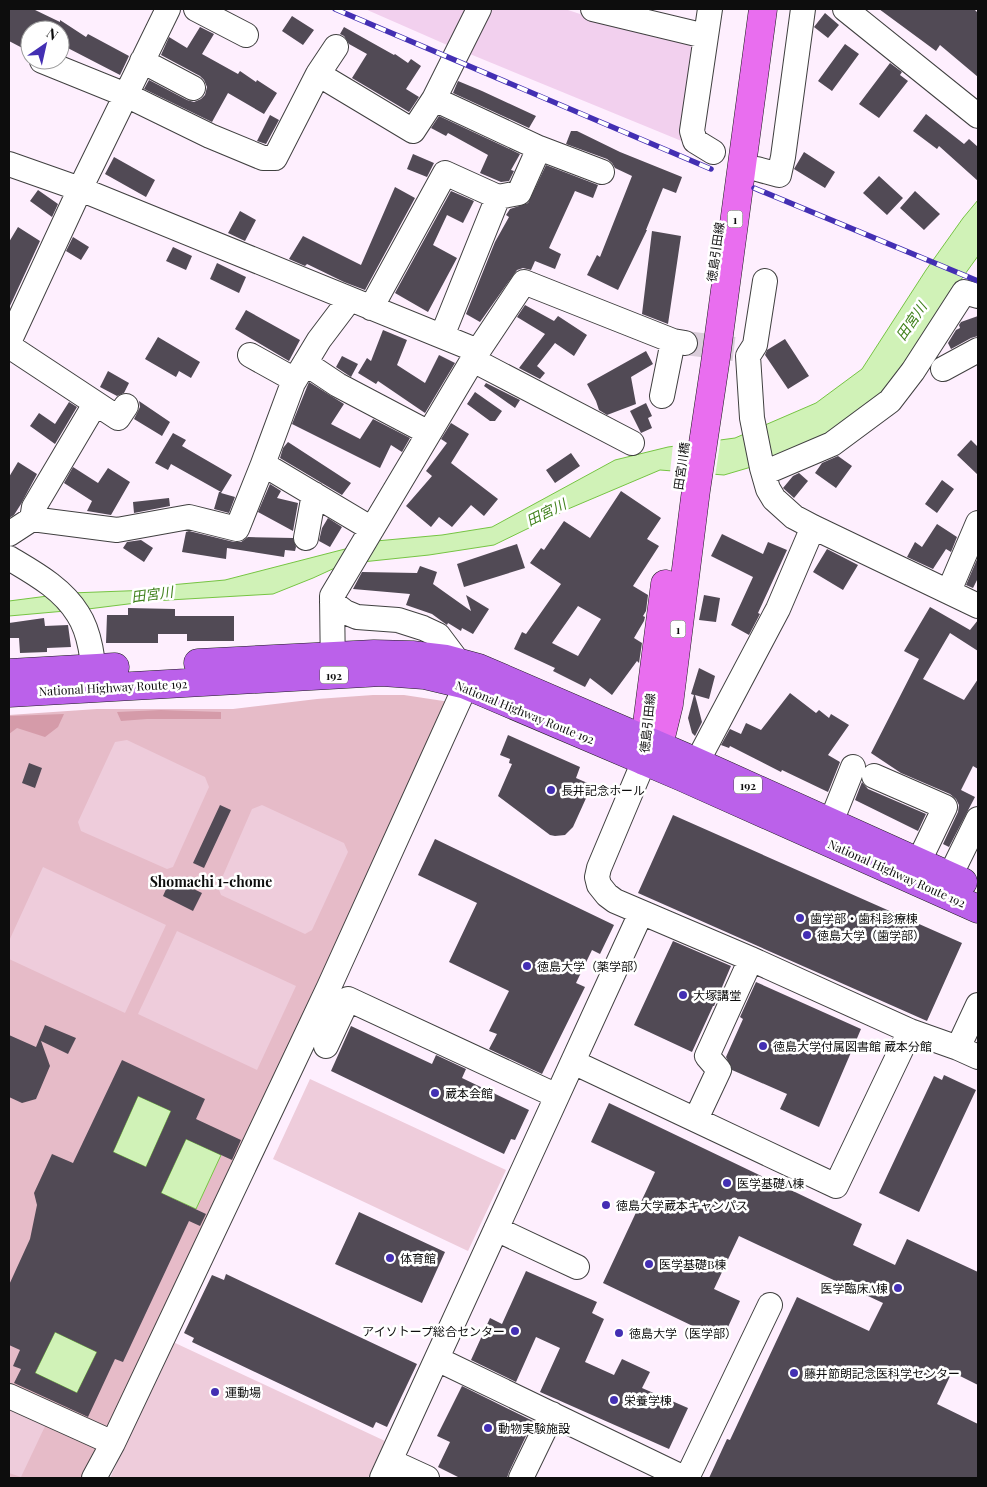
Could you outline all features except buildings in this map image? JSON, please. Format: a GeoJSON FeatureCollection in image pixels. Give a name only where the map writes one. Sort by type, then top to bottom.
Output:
{"type":"FeatureCollection","features":[{"type":"Feature","properties":{"kind":"highway","name":"National Highway Route 192"},"geometry":{"type":"LineString","coordinates":[[9,693],[94,678],[333,665],[424,675],[463,674],[479,668],[596,719],[649,748],[978,909]]}},
{"type":"Feature","properties":{"kind":"highway","name":"National Highway Route 192"},"geometry":{"type":"LineString","coordinates":[[9,672],[94,678]]}},
{"type":"Feature","properties":{"kind":"highway","name":"National Highway Route 192"},"geometry":{"type":"LineString","coordinates":[[649,748],[697,762],[919,861],[963,862],[978,889]]}},
{"type":"Feature","properties":{"kind":"main road","name":"徳島引田線"},"geometry":{"type":"LineString","coordinates":[[695,431],[702,342],[748,9]]}},
{"type":"Feature","properties":{"kind":"main road","name":"1"},"geometry":{"type":"LineString","coordinates":[[695,431],[716,357],[763,9]]}},
{"type":"Feature","properties":{"kind":"main road","name":"田宮川橋"},"geometry":{"type":"LineString","coordinates":[[686,493],[695,431]]}},
{"type":"Feature","properties":{"kind":"main road","name":"徳島引田線"},"geometry":{"type":"LineString","coordinates":[[649,748],[686,493]]}},
{"type":"Feature","properties":{"kind":"street"},"geometry":{"type":"LineString","coordinates":[[9,342],[80,189],[168,9]]}},
{"type":"Feature","properties":{"kind":"street"},"geometry":{"type":"LineString","coordinates":[[196,9],[246,35]]}},
{"type":"Feature","properties":{"kind":"street"},"geometry":{"type":"LineString","coordinates":[[318,74],[413,131],[434,99],[479,9]]}},
{"type":"Feature","properties":{"kind":"street"},"geometry":{"type":"LineString","coordinates":[[593,9],[705,36]]}},
{"type":"Feature","properties":{"kind":"street"},"geometry":{"type":"LineString","coordinates":[[710,9],[692,130],[695,140],[713,152]]}},
{"type":"Feature","properties":{"kind":"street"},"geometry":{"type":"LineString","coordinates":[[757,169],[779,175],[803,9]]}},
{"type":"Feature","properties":{"kind":"street"},"geometry":{"type":"LineString","coordinates":[[845,9],[978,116]]}},
{"type":"Feature","properties":{"kind":"street"},"geometry":{"type":"LineString","coordinates":[[62,70],[126,95],[210,136],[263,158],[275,158],[318,74],[336,47]]}},
{"type":"Feature","properties":{"kind":"street"},"geometry":{"type":"LineString","coordinates":[[142,61],[193,88]]}},
{"type":"Feature","properties":{"kind":"street"},"geometry":{"type":"LineString","coordinates":[[434,99],[539,148],[602,172]]}},
{"type":"Feature","properties":{"kind":"street"},"geometry":{"type":"LineString","coordinates":[[9,534],[32,519],[116,530],[189,518],[237,529],[300,372],[319,340],[361,303],[445,173],[498,198],[520,193],[539,148]]}},
{"type":"Feature","properties":{"kind":"street"},"geometry":{"type":"LineString","coordinates":[[9,164],[80,189],[442,336],[632,443]]}},
{"type":"Feature","properties":{"kind":"street"},"geometry":{"type":"LineString","coordinates":[[442,336],[498,198]]}},
{"type":"Feature","properties":{"kind":"street"},"geometry":{"type":"LineString","coordinates":[[765,281],[756,345],[741,353],[763,470],[768,488],[774,499],[794,517],[813,527],[978,606]]}},
{"type":"Feature","properties":{"kind":"street"},"geometry":{"type":"LineString","coordinates":[[333,665],[332,596],[476,355],[524,282],[679,342],[662,396]]}},
{"type":"Feature","properties":{"kind":"street"},"geometry":{"type":"LineString","coordinates":[[763,470],[832,444],[890,402],[913,371],[964,292],[978,296]]}},
{"type":"Feature","properties":{"kind":"street"},"geometry":{"type":"LineString","coordinates":[[9,346],[118,418],[126,406]]}},
{"type":"Feature","properties":{"kind":"street"},"geometry":{"type":"LineString","coordinates":[[943,369],[978,350]]}},
{"type":"Feature","properties":{"kind":"street"},"geometry":{"type":"LineString","coordinates":[[250,355],[338,385],[429,433]]}},
{"type":"Feature","properties":{"kind":"street"},"geometry":{"type":"LineString","coordinates":[[32,519],[34,507],[95,404]]}},
{"type":"Feature","properties":{"kind":"street"},"geometry":{"type":"LineString","coordinates":[[263,464],[314,494],[368,534]]}},
{"type":"Feature","properties":{"kind":"street"},"geometry":{"type":"LineString","coordinates":[[306,538],[314,494]]}},
{"type":"Feature","properties":{"kind":"street"},"geometry":{"type":"LineString","coordinates":[[949,591],[978,523]]}},
{"type":"Feature","properties":{"kind":"street"},"geometry":{"type":"LineString","coordinates":[[697,762],[778,609],[813,527]]}},
{"type":"Feature","properties":{"kind":"street"},"geometry":{"type":"LineString","coordinates":[[9,558],[42,578],[60,593],[78,614],[87,633],[94,678]]}},
{"type":"Feature","properties":{"kind":"street"},"geometry":{"type":"LineString","coordinates":[[94,1478],[113,1443],[325,996],[463,674],[438,635],[398,620],[357,617],[345,612],[332,602]]}},
{"type":"Feature","properties":{"kind":"street"},"geometry":{"type":"LineString","coordinates":[[649,748],[599,868],[597,878],[599,885],[607,895],[641,913],[751,959],[910,1031],[968,1052],[978,1005]]}},
{"type":"Feature","properties":{"kind":"street"},"geometry":{"type":"LineString","coordinates":[[831,822],[863,771],[945,808],[919,861]]}},
{"type":"Feature","properties":{"kind":"street"},"geometry":{"type":"LineString","coordinates":[[963,862],[978,819]]}},
{"type":"Feature","properties":{"kind":"street"},"geometry":{"type":"LineString","coordinates":[[427,1478],[386,1469],[641,913]]}},
{"type":"Feature","properties":{"kind":"street"},"geometry":{"type":"LineString","coordinates":[[696,1119],[719,1070],[707,1056],[751,959]]}},
{"type":"Feature","properties":{"kind":"street"},"geometry":{"type":"LineString","coordinates":[[326,1046],[348,999],[557,1096]]}},
{"type":"Feature","properties":{"kind":"street"},"geometry":{"type":"LineString","coordinates":[[573,1062],[836,1186],[910,1031]]}},
{"type":"Feature","properties":{"kind":"street"},"geometry":{"type":"LineString","coordinates":[[496,1229],[577,1267]]}},
{"type":"Feature","properties":{"kind":"street"},"geometry":{"type":"LineString","coordinates":[[437,1359],[685,1478],[770,1305]]}},
{"type":"Feature","properties":{"kind":"street"},"geometry":{"type":"LineString","coordinates":[[9,1396],[113,1443]]}},
{"type":"Feature","properties":{"kind":"street"},"geometry":{"type":"LineString","coordinates":[[521,1478],[552,1414]]}},
{"type":"Feature","properties":{"kind":"shaded area"},"geometry":{"type":"Polygon","coordinates":[[[365,9],[468,9],[454,48],[365,9]]]}},
{"type":"Feature","properties":{"kind":"shaded area"},"geometry":{"type":"Polygon","coordinates":[[[487,9],[565,9],[589,17],[700,41],[684,142],[465,52],[487,9]]]}},
{"type":"Feature","properties":{"kind":"shaded area"},"geometry":{"type":"Polygon","coordinates":[[[404,695],[450,702],[85,1478],[9,1478],[9,715],[97,709],[233,709],[317,699],[404,695]]]}},
{"type":"Feature","properties":{"kind":"shaded area"},"geometry":{"type":"Polygon","coordinates":[[[161,710],[221,712],[221,719],[121,721],[117,712],[161,710]]]}},
{"type":"Feature","properties":{"kind":"shaded area"},"geometry":{"type":"Polygon","coordinates":[[[64,714],[58,727],[45,737],[17,728],[9,734],[9,716],[64,714]]]}},
{"type":"Feature","properties":{"kind":"shaded area"},"geometry":{"type":"Polygon","coordinates":[[[127,740],[205,777],[209,787],[173,867],[167,869],[81,831],[78,822],[115,742],[127,740]]]}},
{"type":"Feature","properties":{"kind":"shaded area"},"geometry":{"type":"Polygon","coordinates":[[[262,805],[344,843],[348,852],[312,930],[305,934],[221,895],[218,887],[252,809],[262,805]]]}},
{"type":"Feature","properties":{"kind":"shaded area"},"geometry":{"type":"Polygon","coordinates":[[[43,867],[166,925],[125,1013],[9,959],[9,941],[43,867]]]}},
{"type":"Feature","properties":{"kind":"shaded area"},"geometry":{"type":"Polygon","coordinates":[[[177,931],[296,986],[257,1070],[138,1014],[177,931]]]}},
{"type":"Feature","properties":{"kind":"shaded area"},"geometry":{"type":"Polygon","coordinates":[[[310,1079],[506,1170],[468,1251],[273,1159],[310,1079]]]}},
{"type":"Feature","properties":{"kind":"shaded area","name":"運動場"},"geometry":{"type":"Polygon","coordinates":[[[173,1342],[385,1441],[368,1478],[110,1478],[173,1342]]]}},
{"type":"Feature","properties":{"kind":"shaded area"},"geometry":{"type":"Polygon","coordinates":[[[9,1404],[47,1422],[21,1477],[9,1473],[9,1404]]]}},
{"type":"Feature","properties":{"kind":"water","name":"田宮川"},"geometry":{"type":"Polygon","coordinates":[[[978,200],[978,256],[889,386],[857,417],[775,460],[724,475],[660,470],[568,509],[494,545],[337,567],[273,594],[152,601],[9,616],[9,601],[71,593],[151,590],[170,585],[225,580],[376,541],[442,535],[492,527],[615,460],[668,447],[735,438],[816,403],[862,369],[926,270],[978,200]]]}},
{"type":"Feature","properties":{"kind":"water"},"geometry":{"type":"Polygon","coordinates":[[[138,1096],[171,1111],[146,1167],[113,1152],[138,1096]]]}},
{"type":"Feature","properties":{"kind":"water"},"geometry":{"type":"Polygon","coordinates":[[[186,1139],[221,1155],[196,1209],[161,1193],[186,1139]]]}},
{"type":"Feature","properties":{"kind":"water"},"geometry":{"type":"Polygon","coordinates":[[[55,1332],[97,1352],[77,1393],[35,1373],[55,1332]]]}},
{"type":"Feature","properties":{"kind":"pier"},"geometry":{"type":"Polygon","coordinates":[[[721,437],[715,477],[670,473],[673,444],[721,437]]]}},
{"type":"Feature","properties":{"kind":"tunnel"},"geometry":{"type":"LineString","coordinates":[[685,343],[734,349]]}},
{"type":"Feature","properties":{"kind":"railway"},"geometry":{"type":"LineString","coordinates":[[335,9],[711,169]]}},
{"type":"Feature","properties":{"kind":"railway"},"geometry":{"type":"LineString","coordinates":[[754,188],[978,281]]}},
{"type":"Feature","properties":{"kind":"place","name":"長井記念ホール"},"geometry":{"type":"Point","coordinates":[551,790]}},
{"type":"Feature","properties":{"kind":"place","name":"歯学部・歯科診療棟"},"geometry":{"type":"Point","coordinates":[800,918]}},
{"type":"Feature","properties":{"kind":"place","name":"徳島大学（歯学部）"},"geometry":{"type":"Point","coordinates":[807,935]}},
{"type":"Feature","properties":{"kind":"place","name":"徳島大学（薬学部）"},"geometry":{"type":"Point","coordinates":[527,966]}},
{"type":"Feature","properties":{"kind":"place","name":"大塚講堂"},"geometry":{"type":"Point","coordinates":[683,995]}},
{"type":"Feature","properties":{"kind":"place","name":"徳島大学付属図書館 蔵本分館"},"geometry":{"type":"Point","coordinates":[763,1046]}},
{"type":"Feature","properties":{"kind":"place","name":"蔵本会館"},"geometry":{"type":"Point","coordinates":[435,1093]}},
{"type":"Feature","properties":{"kind":"place","name":"医学基礎A棟"},"geometry":{"type":"Point","coordinates":[727,1183]}},
{"type":"Feature","properties":{"kind":"place","name":"徳島大学蔵本キャンパス"},"geometry":{"type":"Point","coordinates":[606,1205]}},
{"type":"Feature","properties":{"kind":"place","name":"体育館"},"geometry":{"type":"Point","coordinates":[390,1258]}},
{"type":"Feature","properties":{"kind":"place","name":"医学基礎B棟"},"geometry":{"type":"Point","coordinates":[649,1264]}},
{"type":"Feature","properties":{"kind":"place","name":"医学臨床A棟"},"geometry":{"type":"Point","coordinates":[898,1288]}},
{"type":"Feature","properties":{"kind":"place","name":"アイソトープ総合センター"},"geometry":{"type":"Point","coordinates":[515,1331]}},
{"type":"Feature","properties":{"kind":"place","name":"徳島大学（医学部）"},"geometry":{"type":"Point","coordinates":[619,1333]}},
{"type":"Feature","properties":{"kind":"place","name":"藤井節朗記念医科学センター"},"geometry":{"type":"Point","coordinates":[794,1373]}},
{"type":"Feature","properties":{"kind":"place","name":"運動場"},"geometry":{"type":"Point","coordinates":[215,1392]}},
{"type":"Feature","properties":{"kind":"place","name":"栄養学棟"},"geometry":{"type":"Point","coordinates":[614,1400]}},
{"type":"Feature","properties":{"kind":"place","name":"動物実験施設"},"geometry":{"type":"Point","coordinates":[488,1428]}},
{"type":"Feature","properties":{"kind":"district","name":"Shomachi 1-chome"},"geometry":{"type":"Point","coordinates":[211,881]}}]}
